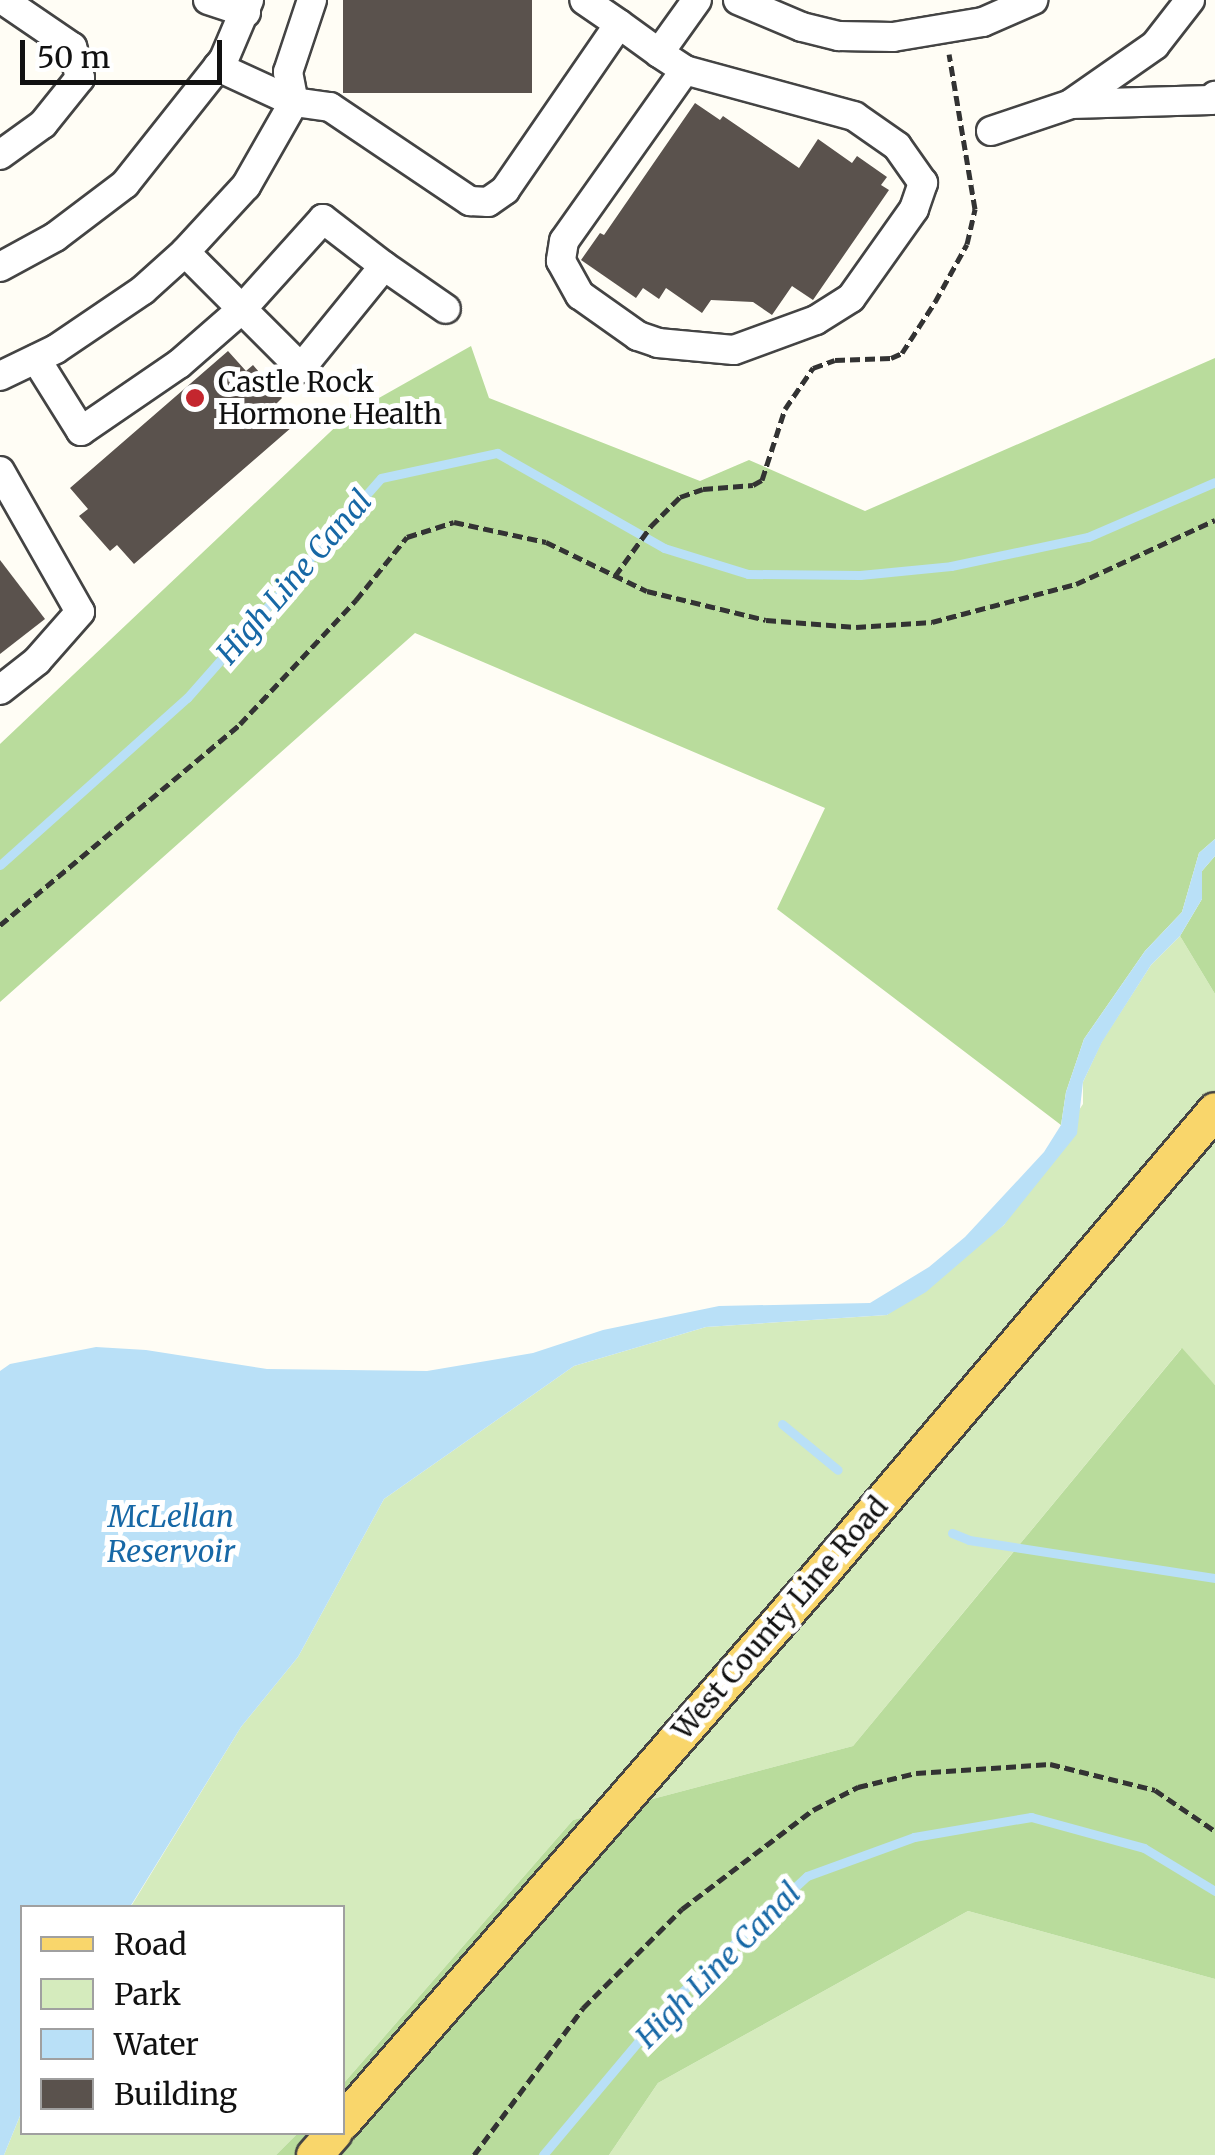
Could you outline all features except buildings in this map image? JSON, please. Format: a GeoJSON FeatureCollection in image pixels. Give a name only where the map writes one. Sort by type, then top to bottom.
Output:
{"type":"FeatureCollection","features":[{"type":"Feature","properties":{"kind":"main road","name":"West County Line Road"},"geometry":{"type":"LineString","coordinates":[[345,2119],[820,1574],[1215,1110]]}},
{"type":"Feature","properties":{"kind":"main road"},"geometry":{"type":"LineString","coordinates":[[314,2155],[331,2135]]}},
{"type":"Feature","properties":{"kind":"street"},"geometry":{"type":"LineString","coordinates":[[0,155],[43,124],[80,78],[72,47],[3,0]]}},
{"type":"Feature","properties":{"kind":"street"},"geometry":{"type":"LineString","coordinates":[[0,268],[55,238],[125,184],[218,68],[248,6],[208,0]]}},
{"type":"Feature","properties":{"kind":"street"},"geometry":{"type":"LineString","coordinates":[[0,376],[36,359],[143,290],[186,252],[246,186],[294,102],[288,72],[312,0]]}},
{"type":"Feature","properties":{"kind":"street"},"geometry":{"type":"LineString","coordinates":[[584,0],[685,70],[854,116],[898,146],[922,183],[914,209],[851,298],[816,320],[734,350],[658,343],[638,336],[580,294],[561,262],[564,241],[685,70]]}},
{"type":"Feature","properties":{"kind":"street"},"geometry":{"type":"LineString","coordinates":[[659,53],[697,0]]}},
{"type":"Feature","properties":{"kind":"street"},"geometry":{"type":"LineString","coordinates":[[738,0],[802,27],[839,36],[893,37],[983,22],[1033,0]]}},
{"type":"Feature","properties":{"kind":"street"},"geometry":{"type":"LineString","coordinates":[[991,131],[1071,104],[1155,45],[1190,0]]}},
{"type":"Feature","properties":{"kind":"street"},"geometry":{"type":"LineString","coordinates":[[218,68],[294,102],[330,107],[470,201],[488,202],[505,190],[619,24]]}},
{"type":"Feature","properties":{"kind":"street"},"geometry":{"type":"LineString","coordinates":[[1071,104],[1211,100],[1215,96]]}},
{"type":"Feature","properties":{"kind":"street"},"geometry":{"type":"LineString","coordinates":[[36,359],[81,431],[179,364],[242,309],[323,219],[446,309]]}},
{"type":"Feature","properties":{"kind":"street"},"geometry":{"type":"LineString","coordinates":[[186,252],[301,368],[384,266]]}},
{"type":"Feature","properties":{"kind":"street"},"geometry":{"type":"LineString","coordinates":[[0,471],[80,612],[36,660],[0,690]]}},
{"type":"Feature","properties":{"kind":"path"},"geometry":{"type":"LineString","coordinates":[[0,926],[240,724],[356,600],[407,537],[454,522],[546,542],[647,591],[766,620],[856,627],[932,622],[1076,584],[1215,520]]}},
{"type":"Feature","properties":{"kind":"path"},"geometry":{"type":"LineString","coordinates":[[616,576],[650,526]]}},
{"type":"Feature","properties":{"kind":"path"},"geometry":{"type":"LineString","coordinates":[[474,2155],[583,2008],[682,1909],[813,1810],[858,1787],[916,1773],[1050,1764],[1155,1790],[1215,1831]]}},
{"type":"Feature","properties":{"kind":"green space"},"geometry":{"type":"Polygon","coordinates":[[[471,346],[489,398],[700,481],[749,460],[865,511],[1215,358],[1215,839],[1199,853],[1182,912],[1145,951],[1084,1039],[1066,1092],[1061,1125],[777,909],[825,808],[415,633],[0,1002],[0,744],[347,416],[471,346]]]}},
{"type":"Feature","properties":{"kind":"green space"},"geometry":{"type":"Polygon","coordinates":[[[1215,856],[1215,994],[1180,936],[1202,899],[1202,871],[1215,856]]]}},
{"type":"Feature","properties":{"kind":"green space"},"geometry":{"type":"Polygon","coordinates":[[[1180,936],[1215,994],[1215,1385],[1181,1349],[853,1746],[573,1820],[345,2082],[345,1905],[132,1905],[241,1727],[298,1657],[384,1499],[574,1366],[706,1327],[887,1315],[1004,1225],[1083,1104],[1083,1082],[1102,1041],[1151,965],[1180,936]]]}},
{"type":"Feature","properties":{"kind":"green space"},"geometry":{"type":"Polygon","coordinates":[[[1182,1348],[1215,1385],[1215,1979],[968,1911],[658,2083],[609,2155],[276,2155],[296,2135],[345,2135],[345,2082],[573,1820],[853,1746],[1182,1348]]]}},
{"type":"Feature","properties":{"kind":"green space"},"geometry":{"type":"Polygon","coordinates":[[[968,1911],[1215,1979],[1215,2155],[609,2155],[658,2083],[968,1911]]]}},
{"type":"Feature","properties":{"kind":"green space"},"geometry":{"type":"Polygon","coordinates":[[[20,2116],[20,2135],[296,2135],[276,2155],[4,2155],[20,2116]]]}},
{"type":"Feature","properties":{"kind":"water","name":"McLellan Reservoir"},"geometry":{"type":"Polygon","coordinates":[[[1215,839],[1215,856],[1202,871],[1202,899],[1180,936],[1151,965],[1102,1042],[1083,1082],[1077,1134],[1004,1225],[926,1292],[887,1315],[706,1327],[574,1366],[384,1499],[298,1657],[241,1727],[131,1905],[20,1905],[20,2116],[4,2155],[0,2155],[0,1371],[10,1364],[96,1347],[146,1350],[267,1369],[427,1371],[533,1353],[603,1330],[719,1306],[870,1303],[929,1267],[965,1237],[1044,1152],[1061,1125],[1066,1092],[1084,1039],[1145,951],[1182,912],[1199,853],[1215,839]]]}},
{"type":"Feature","properties":{"kind":"waterway","name":"High Line Canal"},"geometry":{"type":"LineString","coordinates":[[0,865],[187,698],[381,478],[497,453],[664,548],[748,574],[860,575],[951,566],[1088,537],[1215,482]]}},
{"type":"Feature","properties":{"kind":"waterway"},"geometry":{"type":"LineString","coordinates":[[782,1424],[838,1470]]}},
{"type":"Feature","properties":{"kind":"waterway"},"geometry":{"type":"LineString","coordinates":[[952,1533],[969,1540],[1215,1578]]}},
{"type":"Feature","properties":{"kind":"waterway","name":"High Line Canal"},"geometry":{"type":"LineString","coordinates":[[543,2155],[672,2001],[807,1876],[914,1837],[1031,1817],[1144,1848],[1215,1891]]}},
{"type":"Feature","properties":{"kind":"place","name":"Castle Rock Hormone Health"},"geometry":{"type":"Point","coordinates":[195,398]}}]}
